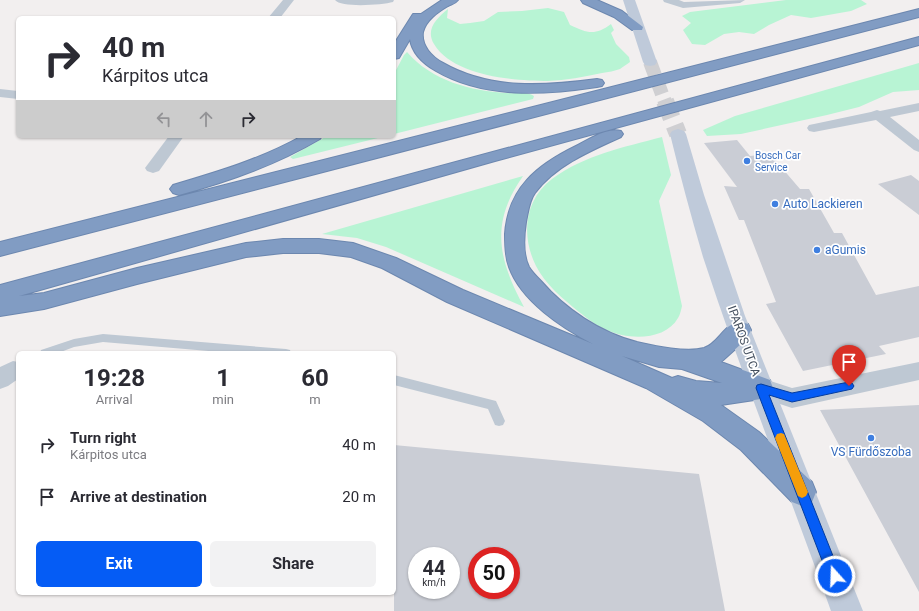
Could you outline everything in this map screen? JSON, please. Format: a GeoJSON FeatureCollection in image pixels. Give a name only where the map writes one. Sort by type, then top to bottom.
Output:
{"type":"FeatureCollection","features":[{"type":"Feature","properties":{"kind":"highway"},"geometry":{"type":"LineString","coordinates":[[396,51],[412,22],[422,10],[438,0]]}},
{"type":"Feature","properties":{"kind":"highway"},"geometry":{"type":"LineString","coordinates":[[452,0],[432,12],[423,21],[418,30],[416,39],[419,49],[427,59],[440,68],[456,76],[478,83],[534,89],[558,88],[719,64]]}},
{"type":"Feature","properties":{"kind":"highway"},"geometry":{"type":"LineString","coordinates":[[587,0],[618,14],[637,28]]}},
{"type":"Feature","properties":{"kind":"highway"},"geometry":{"type":"LineString","coordinates":[[0,249],[919,13]]}},
{"type":"Feature","properties":{"kind":"highway"},"geometry":{"type":"LineString","coordinates":[[0,293],[683,103],[919,41]]}},
{"type":"Feature","properties":{"kind":"highway"},"geometry":{"type":"LineString","coordinates":[[683,103],[580,149],[542,176],[526,192],[518,210],[514,236],[519,268],[538,296],[570,322],[613,344],[651,356],[680,359],[706,358],[725,344],[740,330]]}},
{"type":"Feature","properties":{"kind":"highway"},"geometry":{"type":"LineString","coordinates":[[0,238],[20,231],[199,183],[261,162],[311,138]]}},
{"type":"Feature","properties":{"kind":"highway"},"geometry":{"type":"LineString","coordinates":[[0,307],[44,301],[137,276],[246,250],[283,246],[319,246],[353,250],[389,263],[455,296],[655,381],[712,413],[745,437],[802,492]]}},
{"type":"Feature","properties":{"kind":"highway"},"geometry":{"type":"LineString","coordinates":[[680,359],[726,374],[761,388]]}},
{"type":"Feature","properties":{"kind":"highway"},"geometry":{"type":"LineString","coordinates":[[655,381],[696,392],[720,394],[761,388]]}},
{"type":"Feature","properties":{"kind":"main road"},"geometry":{"type":"LineString","coordinates":[[629,0],[637,28],[650,62]]}},
{"type":"Feature","properties":{"kind":"main road","name":"IPAROS UTCA"},"geometry":{"type":"LineString","coordinates":[[678,134],[710,244],[740,330],[847,611]]}},
{"type":"Feature","properties":{"kind":"street"},"geometry":{"type":"LineString","coordinates":[[276,16],[290,0]]}},
{"type":"Feature","properties":{"kind":"street"},"geometry":{"type":"LineString","coordinates":[[340,0],[376,2],[389,0]]}},
{"type":"Feature","properties":{"kind":"street"},"geometry":{"type":"LineString","coordinates":[[668,0],[683,5],[740,0]]}},
{"type":"Feature","properties":{"kind":"street"},"geometry":{"type":"LineString","coordinates":[[0,93],[16,95]]}},
{"type":"Feature","properties":{"kind":"street"},"geometry":{"type":"LineString","coordinates":[[814,128],[877,114],[919,107]]}},
{"type":"Feature","properties":{"kind":"street"},"geometry":{"type":"LineString","coordinates":[[877,114],[919,147]]}},
{"type":"Feature","properties":{"kind":"street"},"geometry":{"type":"LineString","coordinates":[[153,168],[175,138]]}},
{"type":"Feature","properties":{"kind":"street"},"geometry":{"type":"LineString","coordinates":[[761,388],[792,398],[919,371]]}},
{"type":"Feature","properties":{"kind":"lane"},"geometry":{"type":"LineString","coordinates":[[51,351],[74,344],[103,338],[262,351]]}},
{"type":"Feature","properties":{"kind":"lane"},"geometry":{"type":"LineString","coordinates":[[396,381],[492,405],[499,422]]}},
{"type":"Feature","properties":{"kind":"green space"},"geometry":{"type":"Polygon","coordinates":[[[786,0],[861,0],[867,4],[851,11],[811,18],[791,15],[754,34],[739,32],[724,34],[705,45],[692,44],[683,30],[691,23],[682,16],[690,12],[786,0]]]}},
{"type":"Feature","properties":{"kind":"green space"},"geometry":{"type":"Polygon","coordinates":[[[548,8],[564,12],[570,25],[581,30],[595,32],[611,24],[614,30],[611,33],[616,44],[629,57],[630,62],[620,69],[575,78],[548,81],[519,80],[502,78],[469,70],[443,55],[432,39],[431,33],[436,20],[448,9],[447,18],[460,24],[484,21],[498,12],[548,8]]]}},
{"type":"Feature","properties":{"kind":"green space"},"geometry":{"type":"Polygon","coordinates":[[[407,52],[428,70],[453,83],[480,90],[531,94],[534,96],[533,99],[396,133],[396,70],[407,52]]]}},
{"type":"Feature","properties":{"kind":"green space"},"geometry":{"type":"Polygon","coordinates":[[[919,63],[919,90],[893,92],[859,107],[741,134],[707,136],[703,130],[735,116],[919,63]]]}},
{"type":"Feature","properties":{"kind":"green space"},"geometry":{"type":"Polygon","coordinates":[[[662,137],[671,175],[659,201],[682,306],[678,318],[672,326],[664,331],[655,335],[635,337],[625,336],[607,330],[593,322],[567,302],[544,279],[531,255],[527,231],[528,219],[536,197],[552,179],[564,171],[591,158],[619,148],[662,137]]]}},
{"type":"Feature","properties":{"kind":"green space"},"geometry":{"type":"Polygon","coordinates":[[[323,138],[378,138],[293,159],[290,157],[323,138]]]}},
{"type":"Feature","properties":{"kind":"green space"},"geometry":{"type":"Polygon","coordinates":[[[523,176],[513,193],[506,210],[502,225],[501,241],[508,273],[524,307],[386,247],[357,238],[322,234],[523,176]]]}},
{"type":"Feature","properties":{"kind":"building"},"geometry":{"type":"Polygon","coordinates":[[[737,140],[750,156],[770,154],[800,189],[809,189],[834,233],[842,233],[876,295],[919,286],[919,337],[879,346],[886,354],[803,371],[766,304],[776,302],[744,220],[739,220],[724,186],[737,187],[704,143],[737,140]]]}},
{"type":"Feature","properties":{"kind":"building"},"geometry":{"type":"Polygon","coordinates":[[[911,175],[919,181],[919,215],[878,184],[911,175]]]}},
{"type":"Feature","properties":{"kind":"building"},"geometry":{"type":"Polygon","coordinates":[[[919,405],[919,592],[820,410],[919,405]]]}},
{"type":"Feature","properties":{"kind":"building"},"geometry":{"type":"Polygon","coordinates":[[[396,445],[699,474],[725,611],[394,611],[394,595],[396,595],[396,445]]]}},
{"type":"Feature","properties":{"kind":"tunnel"},"geometry":{"type":"LineString","coordinates":[[650,62],[665,102]]}},
{"type":"Feature","properties":{"kind":"tunnel"},"geometry":{"type":"LineString","coordinates":[[665,101],[678,134]]}},
{"type":"Feature","properties":{"kind":"slow traffic"},"geometry":{"type":"LineString","coordinates":[[781,438],[802,492]]}},
{"type":"Feature","properties":{"kind":"place","name":"Bosch Car Service"},"geometry":{"type":"Point","coordinates":[747,161]}},
{"type":"Feature","properties":{"kind":"place","name":"Auto Lackieren"},"geometry":{"type":"Point","coordinates":[775,204]}},
{"type":"Feature","properties":{"kind":"place","name":"aGumis"},"geometry":{"type":"Point","coordinates":[817,250]}},
{"type":"Feature","properties":{"kind":"place","name":"VS Fürdőszoba"},"geometry":{"type":"Point","coordinates":[871,438]}},
{"type":"Feature","properties":{"kind":"route"},"geometry":{"type":"LineString","coordinates":[[835,576],[761,388],[792,398],[849,386]]}}]}
